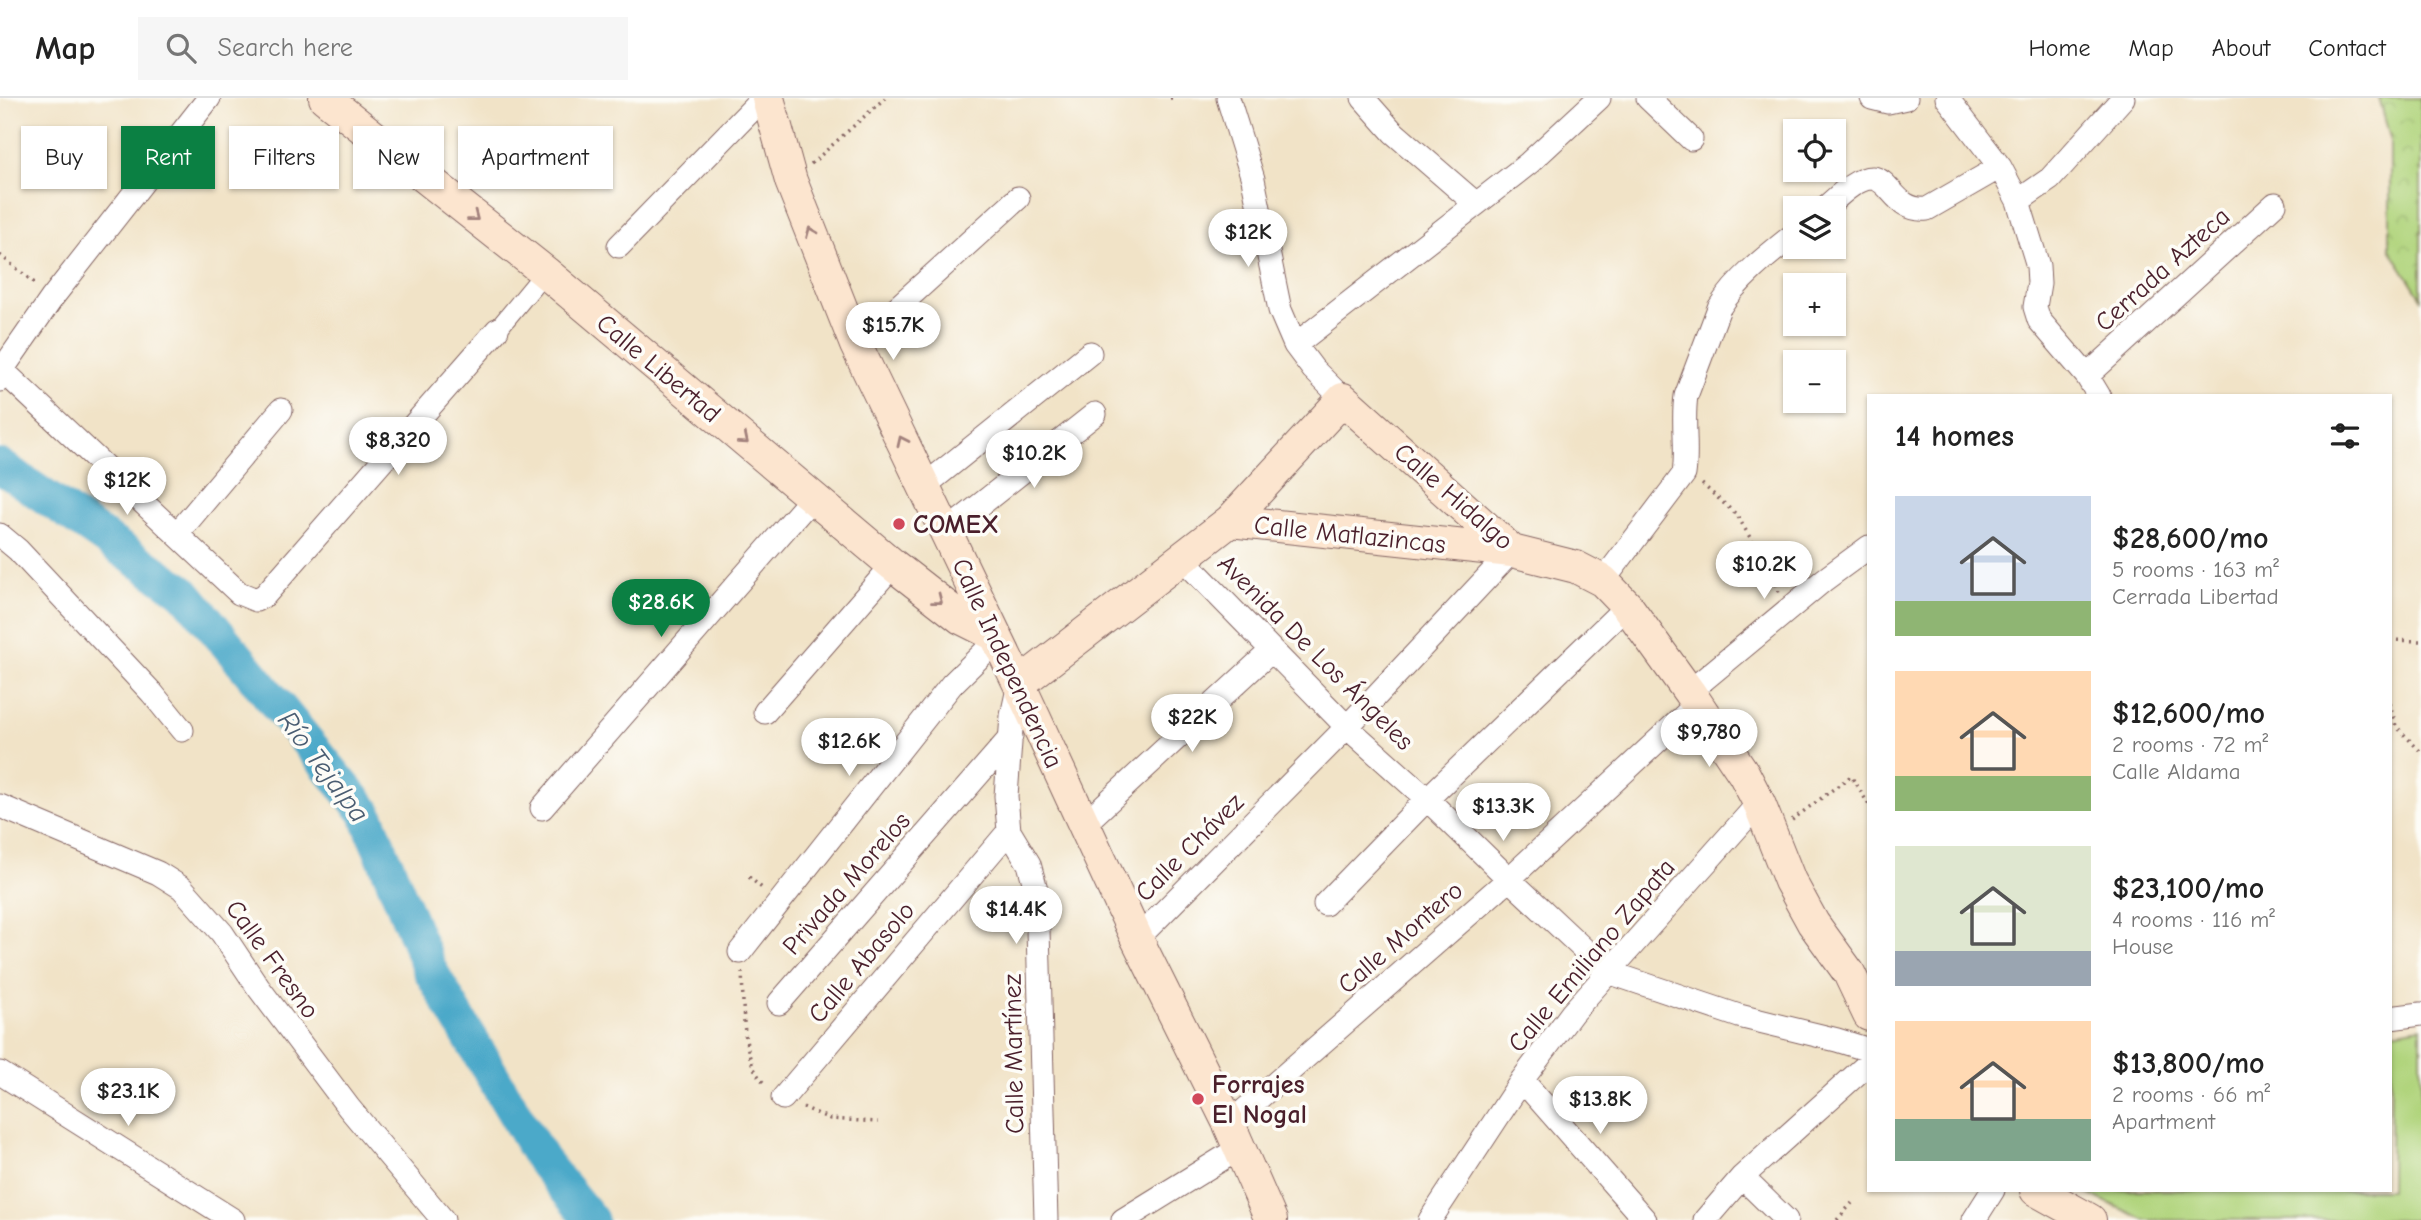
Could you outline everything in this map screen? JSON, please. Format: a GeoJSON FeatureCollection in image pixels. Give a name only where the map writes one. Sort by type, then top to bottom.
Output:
{"type":"FeatureCollection","features":[{"type":"Feature","properties":{"kind":"main road","name":"Calle Libertad"},"geometry":{"type":"LineString","coordinates":[[324,98],[545,272],[893,565],[961,618],[997,637]]}},
{"type":"Feature","properties":{"kind":"main road","name":"Calle Independencia"},"geometry":{"type":"LineString","coordinates":[[765,98],[791,181],[856,345],[997,637],[1271,1220]]}},
{"type":"Feature","properties":{"kind":"main road"},"geometry":{"type":"LineString","coordinates":[[1019,684],[1230,521],[1343,400]]}},
{"type":"Feature","properties":{"kind":"main road","name":"Calle Hidalgo"},"geometry":{"type":"LineString","coordinates":[[1343,400],[1512,551],[1576,567],[1603,581],[1627,606],[1744,774],[1759,803],[1790,881],[1813,923],[1849,973],[1867,1010]]}},
{"type":"Feature","properties":{"kind":"main road","name":"Calle Matlazincas"},"geometry":{"type":"LineString","coordinates":[[1230,521],[1512,551]]}},
{"type":"Feature","properties":{"kind":"main road"},"geometry":{"type":"LineString","coordinates":[[2040,1192],[2090,1220]]}},
{"type":"Feature","properties":{"kind":"street"},"geometry":{"type":"LineString","coordinates":[[209,98],[52,298],[1,373],[239,593],[249,599],[256,600],[265,595],[545,272]]}},
{"type":"Feature","properties":{"kind":"street"},"geometry":{"type":"LineString","coordinates":[[619,246],[765,98]]}},
{"type":"Feature","properties":{"kind":"street","name":"Calle Hidalgo"},"geometry":{"type":"LineString","coordinates":[[1228,98],[1254,178],[1280,310],[1295,345],[1313,369],[1343,400]]}},
{"type":"Feature","properties":{"kind":"street"},"geometry":{"type":"LineString","coordinates":[[1363,98],[1393,132],[1476,204]]}},
{"type":"Feature","properties":{"kind":"street"},"geometry":{"type":"LineString","coordinates":[[1295,345],[1529,163],[1599,98]]}},
{"type":"Feature","properties":{"kind":"street"},"geometry":{"type":"LineString","coordinates":[[1648,98],[1691,139]]}},
{"type":"Feature","properties":{"kind":"street"},"geometry":{"type":"LineString","coordinates":[[1872,98],[1888,102],[1906,98]]}},
{"type":"Feature","properties":{"kind":"street"},"geometry":{"type":"LineString","coordinates":[[1947,98],[2000,167],[2018,201],[2038,265],[2039,283],[2035,312],[2043,326],[2087,376],[2098,394]]}},
{"type":"Feature","properties":{"kind":"street"},"geometry":{"type":"LineString","coordinates":[[2018,201],[2050,179],[2123,98]]}},
{"type":"Feature","properties":{"kind":"street"},"geometry":{"type":"LineString","coordinates":[[1840,196],[1853,186],[1871,178],[1878,180],[1915,211],[1927,209],[2000,167]]}},
{"type":"Feature","properties":{"kind":"street"},"geometry":{"type":"LineString","coordinates":[[856,345],[1018,198]]}},
{"type":"Feature","properties":{"kind":"street","name":"Cerrada Azteca"},"geometry":{"type":"LineString","coordinates":[[2087,376],[2275,204]]}},
{"type":"Feature","properties":{"kind":"street"},"geometry":{"type":"LineString","coordinates":[[1603,581],[1684,474],[1686,396],[1719,307],[1744,277],[1783,244]]}},
{"type":"Feature","properties":{"kind":"street"},"geometry":{"type":"LineString","coordinates":[[923,487],[1090,353]]}},
{"type":"Feature","properties":{"kind":"street"},"geometry":{"type":"LineString","coordinates":[[177,534],[281,410]]}},
{"type":"Feature","properties":{"kind":"street"},"geometry":{"type":"LineString","coordinates":[[946,532],[1095,414]]}},
{"type":"Feature","properties":{"kind":"street"},"geometry":{"type":"LineString","coordinates":[[542,808],[812,498]]}},
{"type":"Feature","properties":{"kind":"street"},"geometry":{"type":"LineString","coordinates":[[0,535],[18,550],[152,693],[182,730]]}},
{"type":"Feature","properties":{"kind":"street","name":"Calle Montero"},"geometry":{"type":"LineString","coordinates":[[1124,1220],[1233,1137],[1508,879],[1786,611],[1867,549]]}},
{"type":"Feature","properties":{"kind":"street","name":"Calle Chávez"},"geometry":{"type":"LineString","coordinates":[[1137,939],[1347,727],[1512,551]]}},
{"type":"Feature","properties":{"kind":"street","name":"Avenida De Los Ángeles"},"geometry":{"type":"LineString","coordinates":[[1183,559],[1347,727],[1427,799],[1608,972],[1739,1016],[1867,1049]]}},
{"type":"Feature","properties":{"kind":"street"},"geometry":{"type":"LineString","coordinates":[[765,712],[893,565]]}},
{"type":"Feature","properties":{"kind":"street"},"geometry":{"type":"LineString","coordinates":[[1325,904],[1427,799],[1627,606]]}},
{"type":"Feature","properties":{"kind":"street"},"geometry":{"type":"LineString","coordinates":[[740,951],[952,684],[997,637]]}},
{"type":"Feature","properties":{"kind":"street"},"geometry":{"type":"LineString","coordinates":[[1084,824],[1271,651]]}},
{"type":"Feature","properties":{"kind":"street","name":"Calle Martínez"},"geometry":{"type":"LineString","coordinates":[[1019,684],[1012,716],[1006,796],[1009,831],[1029,864],[1037,893],[1046,1220]]}},
{"type":"Feature","properties":{"kind":"street","name":"Privada Morelos"},"geometry":{"type":"LineString","coordinates":[[779,1003],[1011,737]]}},
{"type":"Feature","properties":{"kind":"street","name":"Calle Emiliano Zapata"},"geometry":{"type":"LineString","coordinates":[[1430,1220],[1522,1080],[1572,1013],[1759,803]]}},
{"type":"Feature","properties":{"kind":"street","name":"Calle Fresno"},"geometry":{"type":"LineString","coordinates":[[0,806],[158,873],[182,888],[222,933],[258,987],[349,1108],[443,1220]]}},
{"type":"Feature","properties":{"kind":"street","name":"Calle Abasolo"},"geometry":{"type":"LineString","coordinates":[[783,1098],[1009,831]]}},
{"type":"Feature","properties":{"kind":"street"},"geometry":{"type":"LineString","coordinates":[[2392,1018],[2421,1014]]}},
{"type":"Feature","properties":{"kind":"street"},"geometry":{"type":"LineString","coordinates":[[1705,1220],[1742,1177],[1867,1065]]}},
{"type":"Feature","properties":{"kind":"street"},"geometry":{"type":"LineString","coordinates":[[0,1073],[233,1220]]}},
{"type":"Feature","properties":{"kind":"street"},"geometry":{"type":"LineString","coordinates":[[1522,1080],[1645,1220]]}},
{"type":"Feature","properties":{"kind":"street"},"geometry":{"type":"LineString","coordinates":[[1742,1177],[1786,1220]]}},
{"type":"Feature","properties":{"kind":"street"},"geometry":{"type":"LineString","coordinates":[[1974,1220],[1992,1192]]}},
{"type":"Feature","properties":{"kind":"path"},"geometry":{"type":"LineString","coordinates":[[791,181],[886,98]]}},
{"type":"Feature","properties":{"kind":"path"},"geometry":{"type":"LineString","coordinates":[[1170,98],[1177,98]]}},
{"type":"Feature","properties":{"kind":"path"},"geometry":{"type":"LineString","coordinates":[[0,255],[52,298]]}},
{"type":"Feature","properties":{"kind":"path"},"geometry":{"type":"LineString","coordinates":[[1684,474],[1698,480],[1737,515],[1774,579],[1786,611]]}},
{"type":"Feature","properties":{"kind":"path"},"geometry":{"type":"LineString","coordinates":[[2392,640],[2421,641]]}},
{"type":"Feature","properties":{"kind":"path"},"geometry":{"type":"LineString","coordinates":[[2392,710],[2396,726],[2421,752]]}},
{"type":"Feature","properties":{"kind":"path"},"geometry":{"type":"LineString","coordinates":[[1770,836],[1851,776],[1867,802]]}},
{"type":"Feature","properties":{"kind":"path"},"geometry":{"type":"LineString","coordinates":[[740,951],[749,1058],[760,1079],[783,1098],[830,1119],[878,1122]]}},
{"type":"Feature","properties":{"kind":"path"},"geometry":{"type":"LineString","coordinates":[[1837,1220],[1852,1203]]}},
{"type":"Feature","properties":{"kind":"green space"},"geometry":{"type":"Polygon","coordinates":[[[2379,98],[2421,98],[2421,298],[2390,249],[2390,138],[2379,98]]]}},
{"type":"Feature","properties":{"kind":"green space"},"geometry":{"type":"Polygon","coordinates":[[[2421,1027],[2421,1220],[2145,1220],[2084,1192],[2392,1192],[2392,1032],[2421,1027]]]}},
{"type":"Feature","properties":{"kind":"waterway","name":"Río Tejalpa"},"geometry":{"type":"LineString","coordinates":[[0,466],[185,593],[365,812],[430,970],[542,1160],[591,1220]]}},
{"type":"Feature","properties":{"kind":"place","name":"COMEX"},"geometry":{"type":"Point","coordinates":[899,524]}},
{"type":"Feature","properties":{"kind":"place","name":"Forrajes El Nogal"},"geometry":{"type":"Point","coordinates":[1198,1099]}}]}
